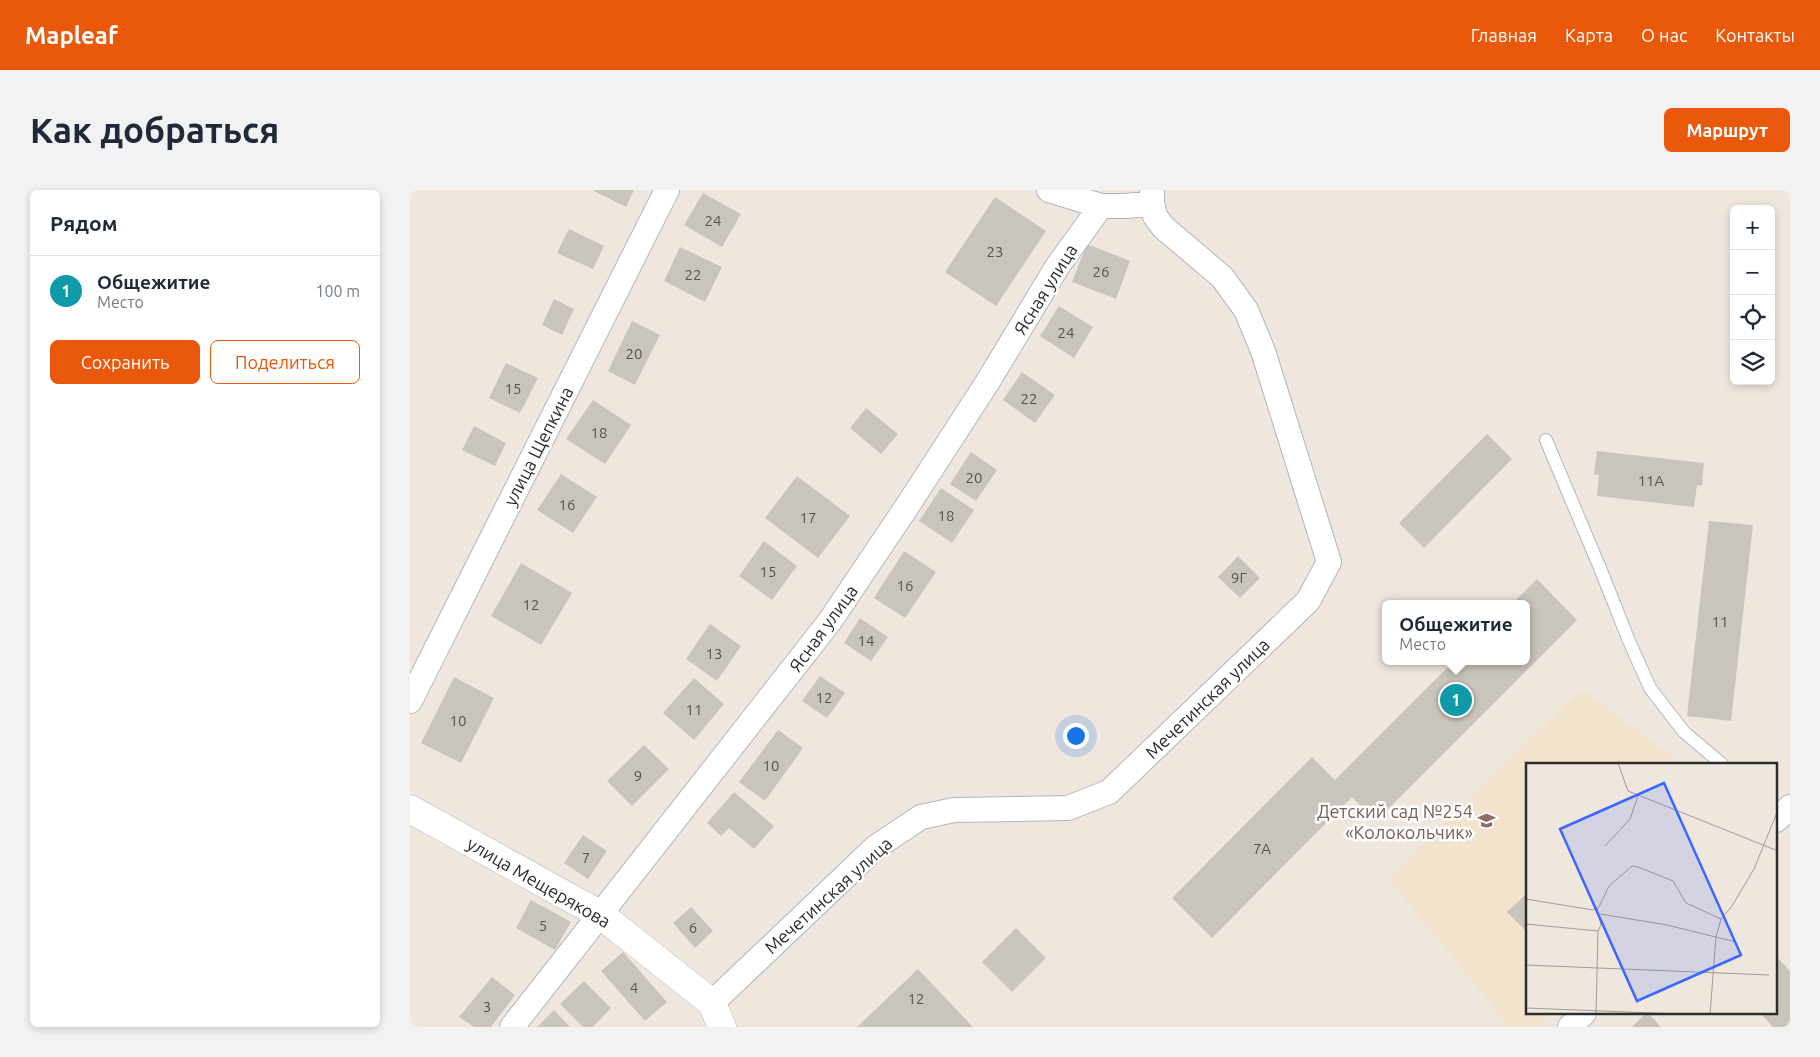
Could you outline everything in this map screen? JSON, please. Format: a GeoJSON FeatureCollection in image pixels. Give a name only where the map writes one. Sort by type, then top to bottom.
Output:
{"type":"FeatureCollection","features":[{"type":"Feature","properties":{"kind":"street","name":"улица Щепкина"},"geometry":{"type":"LineString","coordinates":[[410,701],[667,190]]}},
{"type":"Feature","properties":{"kind":"street"},"geometry":{"type":"LineString","coordinates":[[1049,190],[1101,206],[1127,206],[1152,196]]}},
{"type":"Feature","properties":{"kind":"street","name":"Мечетинская улица"},"geometry":{"type":"LineString","coordinates":[[717,1015],[876,846],[921,816],[954,810],[1068,808],[1109,792],[1308,601],[1329,562],[1263,351],[1246,310],[1222,277],[1163,227],[1155,216],[1152,196]]}},
{"type":"Feature","properties":{"kind":"street","name":"Ясная улица"},"geometry":{"type":"LineString","coordinates":[[512,1027],[830,621],[987,383],[1057,267],[1101,206]]}},
{"type":"Feature","properties":{"kind":"street","name":"улица Мещерякова"},"geometry":{"type":"LineString","coordinates":[[410,809],[601,915],[717,1015]]}},
{"type":"Feature","properties":{"kind":"street"},"geometry":{"type":"LineString","coordinates":[[1570,1027],[1583,1014]]}},
{"type":"Feature","properties":{"kind":"lane"},"geometry":{"type":"LineString","coordinates":[[1546,440],[1650,688],[1684,732],[1721,763]]}},
{"type":"Feature","properties":{"kind":"shaded area","name":"Детский сад №254 «Колокольчик»"},"geometry":{"type":"Polygon","coordinates":[[[1582,689],[1681,763],[1526,763],[1526,1014],[1550,1014],[1537,1027],[1509,1027],[1388,878],[1582,689]]]}},
{"type":"Feature","properties":{"kind":"building"},"geometry":{"type":"Polygon","coordinates":[[[592,190],[634,190],[626,207],[592,190]]]}},
{"type":"Feature","properties":{"kind":"building"},"geometry":{"type":"Polygon","coordinates":[[[703,193],[741,214],[722,247],[684,225],[703,193]]]}},
{"type":"Feature","properties":{"kind":"building"},"geometry":{"type":"Polygon","coordinates":[[[995,197],[1046,231],[996,306],[945,272],[995,197]]]}},
{"type":"Feature","properties":{"kind":"building"},"geometry":{"type":"Polygon","coordinates":[[[569,229],[604,246],[593,269],[557,253],[569,229]]]}},
{"type":"Feature","properties":{"kind":"building"},"geometry":{"type":"Polygon","coordinates":[[[1087,244],[1130,261],[1116,299],[1072,282],[1087,244]]]}},
{"type":"Feature","properties":{"kind":"building"},"geometry":{"type":"Polygon","coordinates":[[[680,247],[722,267],[705,302],[664,281],[680,247]]]}},
{"type":"Feature","properties":{"kind":"building"},"geometry":{"type":"Polygon","coordinates":[[[554,299],[574,309],[562,335],[542,325],[554,299]]]}},
{"type":"Feature","properties":{"kind":"building"},"geometry":{"type":"Polygon","coordinates":[[[1059,306],[1093,327],[1074,358],[1040,336],[1059,306]]]}},
{"type":"Feature","properties":{"kind":"building"},"geometry":{"type":"Polygon","coordinates":[[[632,321],[660,335],[635,385],[608,371],[632,321]]]}},
{"type":"Feature","properties":{"kind":"building"},"geometry":{"type":"Polygon","coordinates":[[[506,363],[538,378],[520,413],[489,398],[506,363]]]}},
{"type":"Feature","properties":{"kind":"building"},"geometry":{"type":"Polygon","coordinates":[[[1022,372],[1055,395],[1035,423],[1003,400],[1022,372]]]}},
{"type":"Feature","properties":{"kind":"building"},"geometry":{"type":"Polygon","coordinates":[[[593,400],[631,425],[605,464],[566,439],[593,400]]]}},
{"type":"Feature","properties":{"kind":"building"},"geometry":{"type":"Polygon","coordinates":[[[866,408],[898,434],[881,454],[850,428],[866,408]]]}},
{"type":"Feature","properties":{"kind":"building"},"geometry":{"type":"Polygon","coordinates":[[[474,426],[506,443],[495,466],[462,450],[474,426]]]}},
{"type":"Feature","properties":{"kind":"building"},"geometry":{"type":"Polygon","coordinates":[[[1487,434],[1512,459],[1424,548],[1399,523],[1487,434]]]}},
{"type":"Feature","properties":{"kind":"building"},"geometry":{"type":"Polygon","coordinates":[[[1597,451],[1704,463],[1702,486],[1697,485],[1694,507],[1597,496],[1599,475],[1594,474],[1597,451]]]}},
{"type":"Feature","properties":{"kind":"building"},"geometry":{"type":"Polygon","coordinates":[[[971,452],[997,470],[976,501],[950,484],[971,452]]]}},
{"type":"Feature","properties":{"kind":"building"},"geometry":{"type":"Polygon","coordinates":[[[561,474],[597,497],[573,533],[537,510],[561,474]]]}},
{"type":"Feature","properties":{"kind":"building"},"geometry":{"type":"Polygon","coordinates":[[[797,476],[850,516],[818,558],[765,518],[797,476]]]}},
{"type":"Feature","properties":{"kind":"building"},"geometry":{"type":"Polygon","coordinates":[[[941,488],[974,510],[952,543],[919,521],[941,488]]]}},
{"type":"Feature","properties":{"kind":"building"},"geometry":{"type":"Polygon","coordinates":[[[1709,521],[1753,525],[1731,721],[1687,716],[1709,521]]]}},
{"type":"Feature","properties":{"kind":"building"},"geometry":{"type":"Polygon","coordinates":[[[764,541],[797,566],[772,600],[739,576],[764,541]]]}},
{"type":"Feature","properties":{"kind":"building"},"geometry":{"type":"Polygon","coordinates":[[[904,551],[936,572],[905,618],[874,598],[904,551]]]}},
{"type":"Feature","properties":{"kind":"building"},"geometry":{"type":"Polygon","coordinates":[[[1238,556],[1260,578],[1240,598],[1218,577],[1238,556]]]}},
{"type":"Feature","properties":{"kind":"building"},"geometry":{"type":"Polygon","coordinates":[[[521,563],[572,593],[541,645],[491,616],[521,563]]]}},
{"type":"Feature","properties":{"kind":"building"},"geometry":{"type":"Polygon","coordinates":[[[1537,579],[1577,620],[1376,821],[1352,797],[1212,938],[1172,898],[1312,757],[1335,780],[1450,665],[1530,665],[1530,600],[1516,600],[1537,579]]]}},
{"type":"Feature","properties":{"kind":"building"},"geometry":{"type":"Polygon","coordinates":[[[860,618],[888,637],[871,661],[844,643],[860,618]]]}},
{"type":"Feature","properties":{"kind":"building"},"geometry":{"type":"Polygon","coordinates":[[[710,624],[741,646],[717,681],[686,659],[710,624]]]}},
{"type":"Feature","properties":{"kind":"building"},"geometry":{"type":"Polygon","coordinates":[[[820,676],[845,693],[827,718],[802,701],[820,676]]]}},
{"type":"Feature","properties":{"kind":"building"},"geometry":{"type":"Polygon","coordinates":[[[454,677],[494,698],[461,763],[421,743],[454,677]]]}},
{"type":"Feature","properties":{"kind":"building"},"geometry":{"type":"Polygon","coordinates":[[[694,678],[724,704],[694,740],[663,713],[694,678]]]}},
{"type":"Feature","properties":{"kind":"building"},"geometry":{"type":"Polygon","coordinates":[[[778,730],[803,748],[765,801],[739,782],[778,730]]]}},
{"type":"Feature","properties":{"kind":"building"},"geometry":{"type":"Polygon","coordinates":[[[644,745],[669,769],[632,806],[607,781],[644,745]]]}},
{"type":"Feature","properties":{"kind":"building"},"geometry":{"type":"Polygon","coordinates":[[[734,792],[774,826],[754,849],[729,828],[721,836],[707,823],[734,792]]]}},
{"type":"Feature","properties":{"kind":"building"},"geometry":{"type":"Polygon","coordinates":[[[583,835],[607,851],[588,879],[564,863],[583,835]]]}},
{"type":"Feature","properties":{"kind":"building"},"geometry":{"type":"Polygon","coordinates":[[[1526,894],[1526,931],[1507,912],[1526,894]]]}},
{"type":"Feature","properties":{"kind":"building"},"geometry":{"type":"Polygon","coordinates":[[[531,900],[571,922],[555,950],[516,928],[531,900]]]}},
{"type":"Feature","properties":{"kind":"building"},"geometry":{"type":"Polygon","coordinates":[[[691,907],[713,931],[695,948],[673,923],[691,907]]]}},
{"type":"Feature","properties":{"kind":"building"},"geometry":{"type":"Polygon","coordinates":[[[1016,928],[1046,958],[1012,992],[982,962],[1016,928]]]}},
{"type":"Feature","properties":{"kind":"building"},"geometry":{"type":"Polygon","coordinates":[[[623,952],[667,1002],[645,1021],[601,971],[623,952]]]}},
{"type":"Feature","properties":{"kind":"building"},"geometry":{"type":"Polygon","coordinates":[[[1778,958],[1790,971],[1790,1027],[1773,1027],[1761,1014],[1778,1014],[1778,958]]]}},
{"type":"Feature","properties":{"kind":"building"},"geometry":{"type":"Polygon","coordinates":[[[918,969],[973,1027],[857,1027],[918,969]]]}},
{"type":"Feature","properties":{"kind":"building"},"geometry":{"type":"Polygon","coordinates":[[[492,977],[515,995],[491,1027],[474,1027],[459,1017],[492,977]]]}},
{"type":"Feature","properties":{"kind":"building"},"geometry":{"type":"Polygon","coordinates":[[[584,981],[611,1008],[593,1027],[583,1027],[560,1004],[584,981]]]}},
{"type":"Feature","properties":{"kind":"building"},"geometry":{"type":"Polygon","coordinates":[[[554,1010],[570,1027],[537,1027],[554,1010]]]}},
{"type":"Feature","properties":{"kind":"building"},"geometry":{"type":"Polygon","coordinates":[[[1645,1014],[1649,1014],[1661,1027],[1632,1027],[1645,1014]]]}},
{"type":"Feature","properties":{"kind":"place","name":"Общежитие"},"geometry":{"type":"Point","coordinates":[1456,700]}},
{"type":"Feature","properties":{"kind":"place","name":"Детский сад №254 «Колокольчик»"},"geometry":{"type":"Point","coordinates":[1487,821]}}]}
